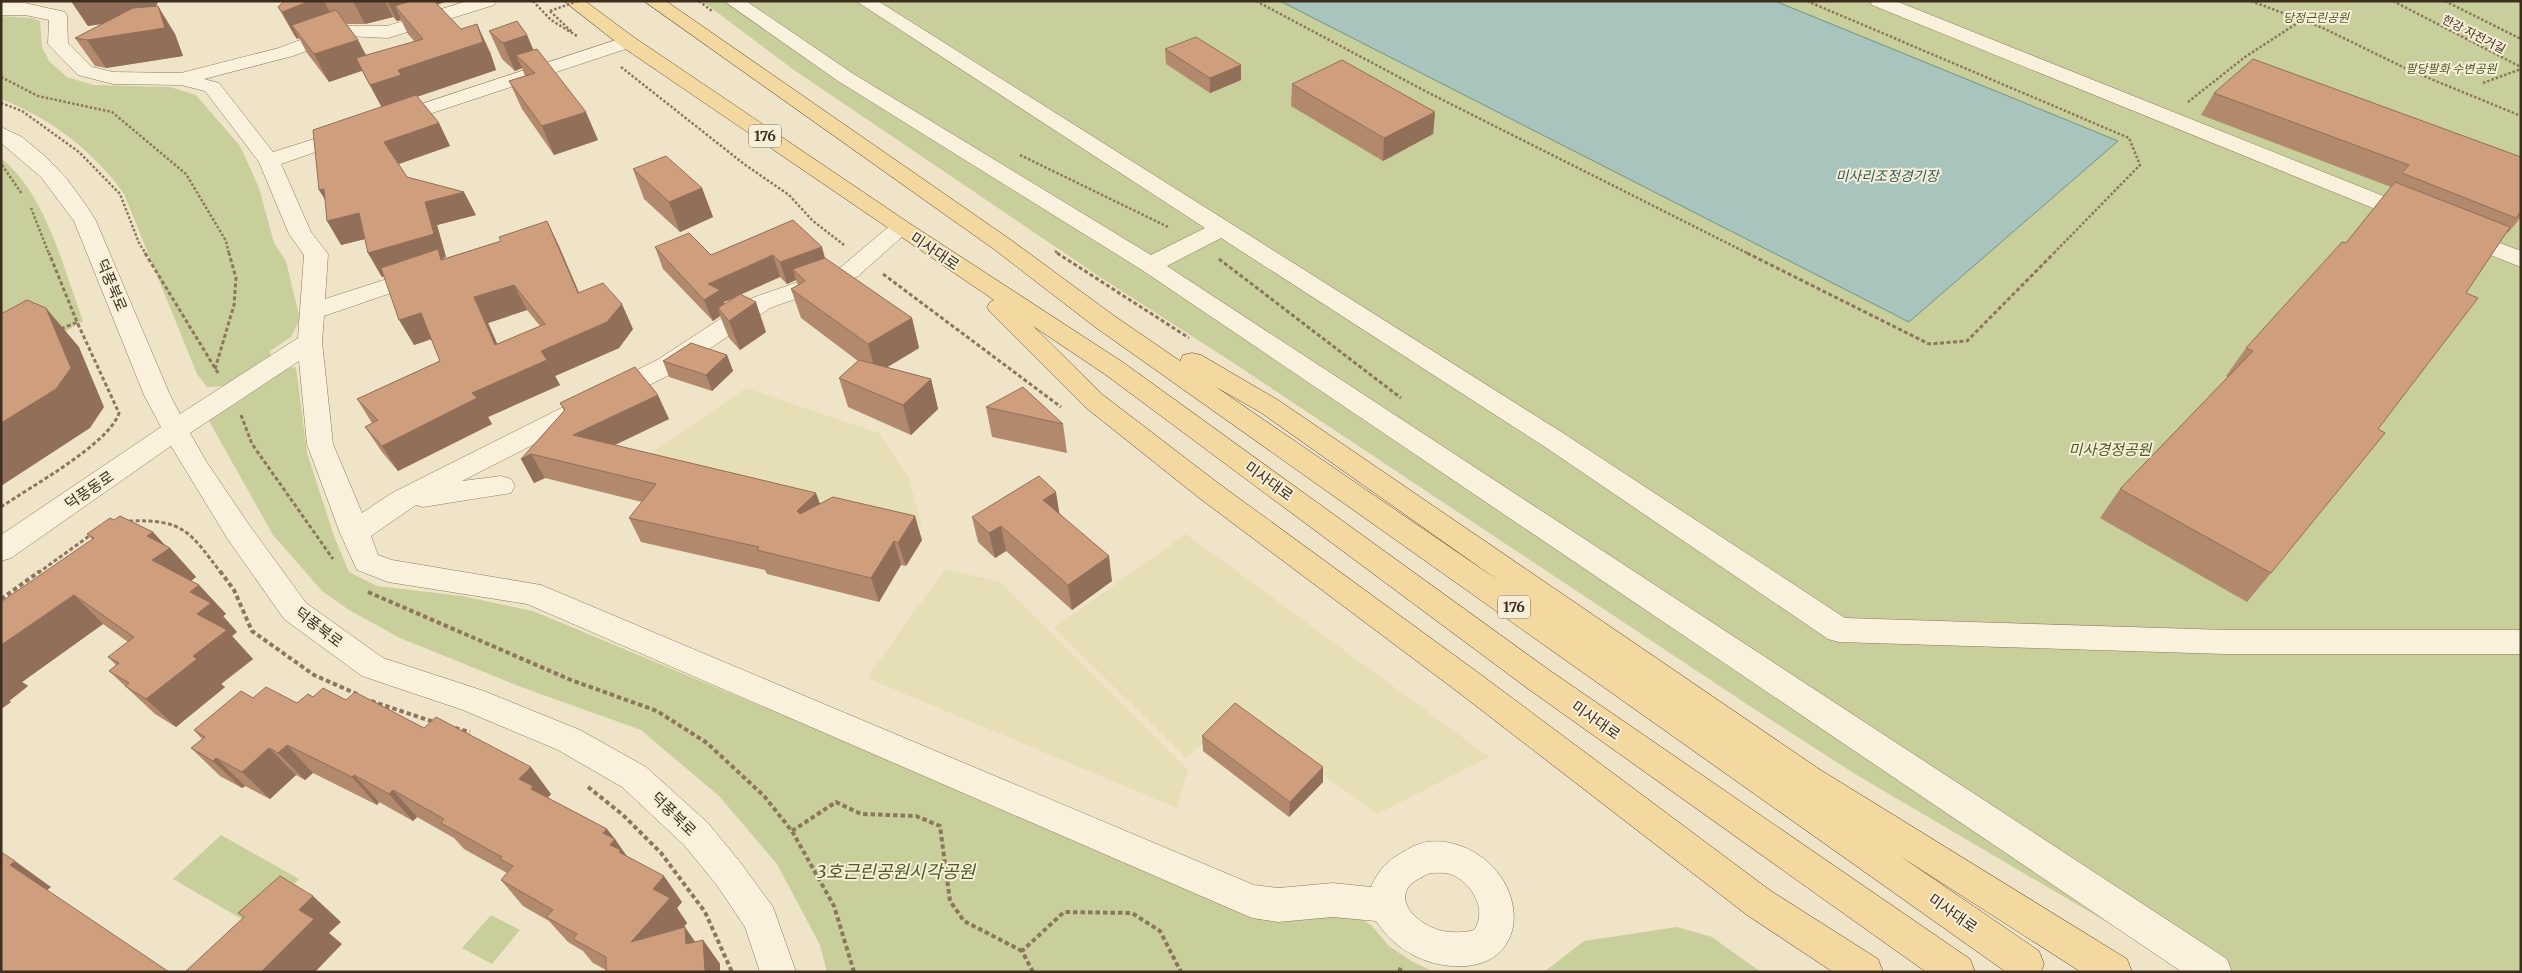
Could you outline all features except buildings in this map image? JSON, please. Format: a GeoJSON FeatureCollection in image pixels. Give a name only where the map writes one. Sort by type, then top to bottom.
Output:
{"type":"FeatureCollection","features":[{"type":"Feature","properties":{"kind":"main road","name":"미사대로"},"geometry":{"type":"LineString","coordinates":[[573,1],[628,42],[901,228],[1115,368],[1538,679],[1956,972]]}},
{"type":"Feature","properties":{"kind":"main road","name":"미사대로"},"geometry":{"type":"LineString","coordinates":[[653,1],[1004,245],[1104,321],[2026,964]]}},
{"type":"Feature","properties":{"kind":"main road"},"geometry":{"type":"LineString","coordinates":[[1004,245],[1094,291],[1210,374],[1269,406],[1807,779],[2114,972]]}},
{"type":"Feature","properties":{"kind":"main road"},"geometry":{"type":"LineString","coordinates":[[959,267],[1101,407],[1759,903],[1865,972]]}},
{"type":"Feature","properties":{"kind":"main road"},"geometry":{"type":"LineString","coordinates":[[2040,927],[2073,972]]}},
{"type":"Feature","properties":{"kind":"street"},"geometry":{"type":"LineString","coordinates":[[181,79],[286,52],[344,30],[388,32],[487,1]]}},
{"type":"Feature","properties":{"kind":"street"},"geometry":{"type":"LineString","coordinates":[[733,1],[845,77],[1150,265],[2214,972]]}},
{"type":"Feature","properties":{"kind":"street"},"geometry":{"type":"LineString","coordinates":[[865,1],[1554,440],[1839,630],[2226,642],[2521,642]]}},
{"type":"Feature","properties":{"kind":"street"},"geometry":{"type":"LineString","coordinates":[[1879,1],[2521,260]]}},
{"type":"Feature","properties":{"kind":"street"},"geometry":{"type":"LineString","coordinates":[[1,9],[25,9],[58,16],[58,44],[85,71],[114,78],[181,79],[212,86],[269,161],[300,234],[316,254],[310,342],[320,444],[367,562],[388,571],[531,593],[1252,901],[1278,905],[1333,900],[1386,905]]}},
{"type":"Feature","properties":{"kind":"street"},"geometry":{"type":"LineString","coordinates":[[269,161],[628,42]]}},
{"type":"Feature","properties":{"kind":"street","name":"덕풍북로"},"geometry":{"type":"LineString","coordinates":[[1,133],[22,146],[45,167],[78,208],[157,395],[177,429],[195,466],[295,611],[373,667],[473,700],[569,740],[634,777],[696,834],[728,873],[760,919],[778,972]]}},
{"type":"Feature","properties":{"kind":"street"},"geometry":{"type":"LineString","coordinates":[[354,533],[402,500],[666,366],[761,303],[850,272],[901,228]]}},
{"type":"Feature","properties":{"kind":"street"},"geometry":{"type":"LineString","coordinates":[[1150,265],[1223,228]]}},
{"type":"Feature","properties":{"kind":"street"},"geometry":{"type":"LineString","coordinates":[[312,312],[447,266]]}},
{"type":"Feature","properties":{"kind":"street","name":"덕풍동로"},"geometry":{"type":"LineString","coordinates":[[1,550],[177,429],[310,342]]}},
{"type":"Feature","properties":{"kind":"street"},"geometry":{"type":"LineString","coordinates":[[402,500],[501,486]]}},
{"type":"Feature","properties":{"kind":"path"},"geometry":{"type":"LineString","coordinates":[[576,35],[550,11],[578,1]]}},
{"type":"Feature","properties":{"kind":"path"},"geometry":{"type":"LineString","coordinates":[[1256,1],[1427,92],[1929,344],[1967,341],[2140,166],[2129,138],[1807,1]]}},
{"type":"Feature","properties":{"kind":"path"},"geometry":{"type":"LineString","coordinates":[[2251,1],[2323,28],[2409,70],[2521,116]]}},
{"type":"Feature","properties":{"kind":"path","name":"한강 자전거길"},"geometry":{"type":"LineString","coordinates":[[2393,1],[2521,68]]}},
{"type":"Feature","properties":{"kind":"path"},"geometry":{"type":"LineString","coordinates":[[2445,1],[2521,40]]}},
{"type":"Feature","properties":{"kind":"path"},"geometry":{"type":"LineString","coordinates":[[2168,118],[2245,57],[2302,20]]}},
{"type":"Feature","properties":{"kind":"path"},"geometry":{"type":"LineString","coordinates":[[2483,82],[2521,68]]}},
{"type":"Feature","properties":{"kind":"path"},"geometry":{"type":"LineString","coordinates":[[1,77],[38,96],[112,112],[186,174],[226,241],[236,278],[234,304],[215,369]]}},
{"type":"Feature","properties":{"kind":"path"},"geometry":{"type":"LineString","coordinates":[[1,103],[22,111],[79,152],[120,194],[139,243],[215,369],[233,393],[252,444],[337,564]]}},
{"type":"Feature","properties":{"kind":"path"},"geometry":{"type":"LineString","coordinates":[[1,165],[22,194]]}},
{"type":"Feature","properties":{"kind":"path"},"geometry":{"type":"LineString","coordinates":[[1,507],[100,440],[116,422],[118,410],[76,322],[32,208]]}},
{"type":"Feature","properties":{"kind":"path"},"geometry":{"type":"LineString","coordinates":[[60,330],[76,322]]}},
{"type":"Feature","properties":{"kind":"path"},"geometry":{"type":"LineString","coordinates":[[120,524],[129,521],[157,520],[182,528],[194,536],[234,590],[252,630],[314,675],[375,702],[440,724]]}},
{"type":"Feature","properties":{"kind":"path"},"geometry":{"type":"LineString","coordinates":[[1,599],[95,532]]}},
{"type":"Feature","properties":{"kind":"path"},"geometry":{"type":"LineString","coordinates":[[365,590],[371,595],[571,680],[657,711],[707,743],[764,796],[792,830],[834,906],[854,972]]}},
{"type":"Feature","properties":{"kind":"path"},"geometry":{"type":"LineString","coordinates":[[449,726],[476,733]]}},
{"type":"Feature","properties":{"kind":"path"},"geometry":{"type":"LineString","coordinates":[[584,784],[623,814],[661,853],[705,912],[732,972]]}},
{"type":"Feature","properties":{"kind":"path"},"geometry":{"type":"LineString","coordinates":[[792,830],[836,802],[861,814],[916,816],[940,826],[950,901],[964,922],[1022,950],[1033,972]]}},
{"type":"Feature","properties":{"kind":"path"},"geometry":{"type":"LineString","coordinates":[[1022,950],[1064,912],[1132,913],[1160,931],[1181,972]]}},
{"type":"Feature","properties":{"kind":"shaded area"},"geometry":{"type":"Polygon","coordinates":[[[746,388],[879,433],[908,476],[922,526],[648,455],[746,388]]]}},
{"type":"Feature","properties":{"kind":"shaded area"},"geometry":{"type":"Polygon","coordinates":[[[1186,534],[1489,757],[1377,814],[1237,712],[1186,758],[1054,628],[1186,534]]]}},
{"type":"Feature","properties":{"kind":"shaded area"},"geometry":{"type":"Polygon","coordinates":[[[945,569],[1000,582],[1188,770],[1177,808],[867,678],[945,569]]]}},
{"type":"Feature","properties":{"kind":"green space","name":"미사경정공원"},"geometry":{"type":"Polygon","coordinates":[[[702,1],[2521,1],[2521,972],[2184,972],[2124,932],[1855,774],[1748,705],[1229,360],[1103,279],[794,70],[702,1]]]}},
{"type":"Feature","properties":{"kind":"green space","name":"3호근린공원시각공원"},"geometry":{"type":"Polygon","coordinates":[[[1,16],[32,18],[40,21],[42,47],[49,61],[67,77],[93,85],[170,87],[196,95],[240,146],[259,188],[274,243],[286,261],[300,319],[291,337],[270,351],[274,369],[296,367],[307,453],[334,536],[349,572],[377,586],[462,596],[533,611],[1250,910],[1352,912],[1372,926],[1389,946],[1413,962],[1430,970],[1451,972],[827,972],[820,945],[777,864],[719,796],[641,730],[521,687],[400,638],[349,610],[322,591],[273,535],[209,421],[225,401],[226,386],[207,387],[197,374],[124,194],[99,164],[70,138],[37,116],[1,99],[1,16]]]}},
{"type":"Feature","properties":{"kind":"green space"},"geometry":{"type":"Polygon","coordinates":[[[1,158],[17,174],[42,212],[52,233],[83,321],[1,370],[1,158]]]}},
{"type":"Feature","properties":{"kind":"green space"},"geometry":{"type":"Polygon","coordinates":[[[221,835],[299,879],[252,925],[173,879],[221,835]]]}},
{"type":"Feature","properties":{"kind":"green space"},"geometry":{"type":"Polygon","coordinates":[[[491,915],[520,930],[492,964],[462,948],[491,915]]]}},
{"type":"Feature","properties":{"kind":"green space"},"geometry":{"type":"Polygon","coordinates":[[[1677,927],[1712,937],[1761,972],[1544,972],[1584,941],[1677,927]]]}},
{"type":"Feature","properties":{"kind":"water","name":"미사리조정경기장"},"geometry":{"type":"Polygon","coordinates":[[[1280,1],[1775,1],[2118,141],[1909,322],[1280,1]]]}},
{"type":"Feature","properties":{"kind":"park label","name":"당정근린공원"},"geometry":{"type":"Point","coordinates":[2316,17]}},
{"type":"Feature","properties":{"kind":"park label","name":"팔당팔화 수변공원"},"geometry":{"type":"Point","coordinates":[2451,68]}}]}
